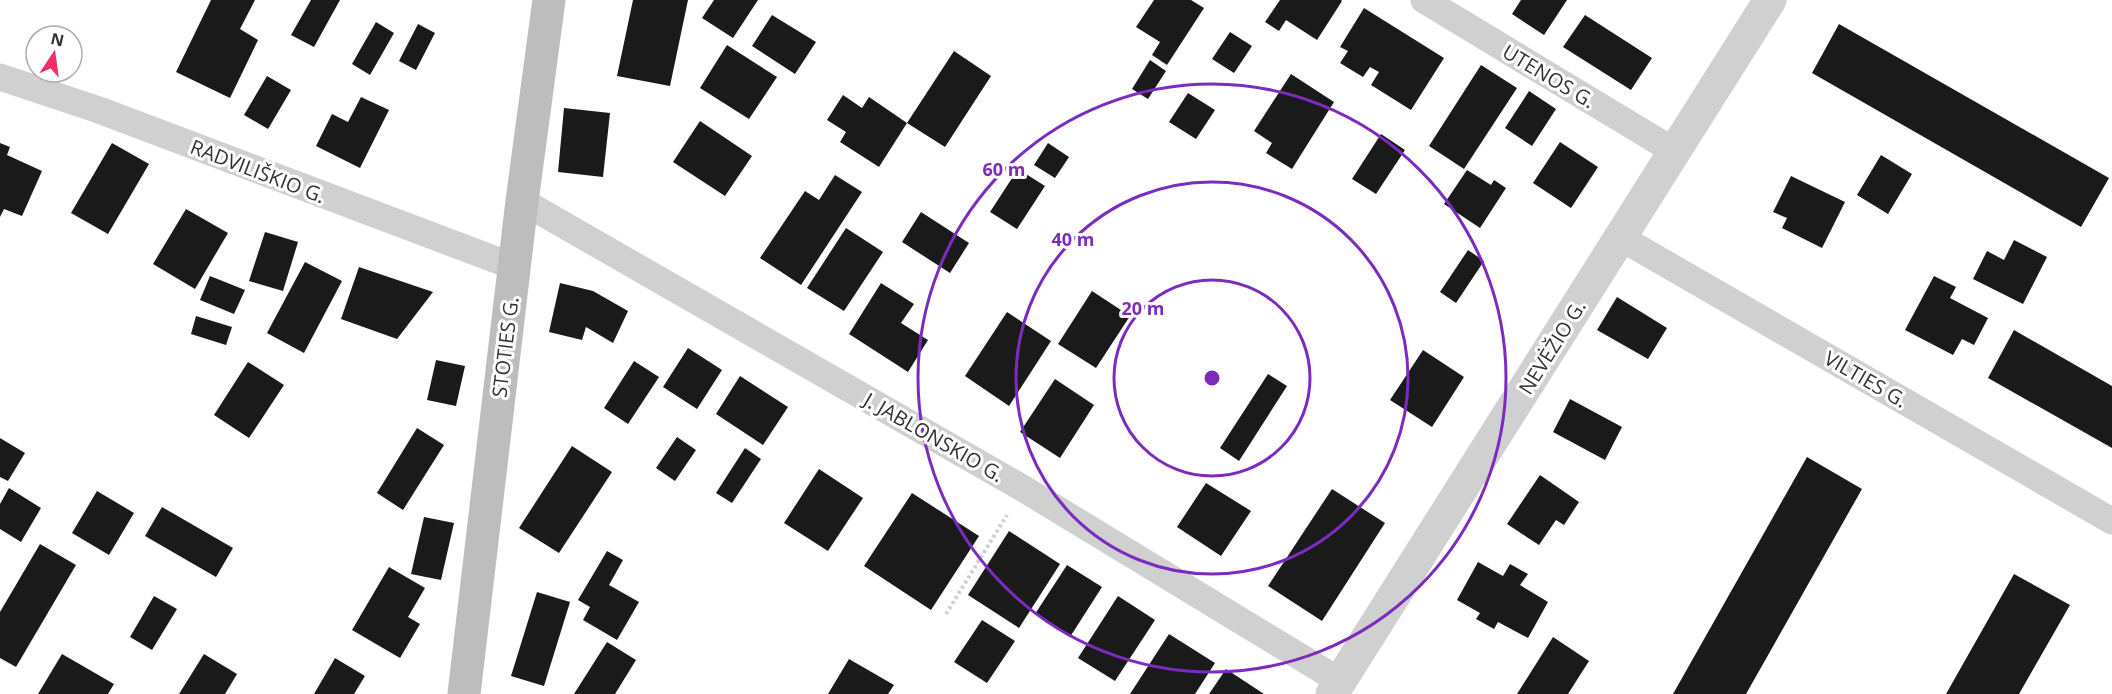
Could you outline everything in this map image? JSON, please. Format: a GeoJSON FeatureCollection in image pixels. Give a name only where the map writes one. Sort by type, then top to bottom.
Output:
{"type":"FeatureCollection","features":[{"type":"Feature","properties":{"kind":"main road","name":"STOTIES G."},"geometry":{"type":"LineString","coordinates":[[464,694],[522,201],[549,0]]}},
{"type":"Feature","properties":{"kind":"street","name":"UTENOS G."},"geometry":{"type":"LineString","coordinates":[[1424,0],[1674,151]]}},
{"type":"Feature","properties":{"kind":"street","name":"NEVĖŽIO G."},"geometry":{"type":"LineString","coordinates":[[1336,687],[1770,0]]}},
{"type":"Feature","properties":{"kind":"street","name":"RADVILIŠKIO G."},"geometry":{"type":"LineString","coordinates":[[0,77],[99,110],[515,267]]}},
{"type":"Feature","properties":{"kind":"street","name":"J. JABLONSKIO G."},"geometry":{"type":"LineString","coordinates":[[522,201],[1024,489],[1336,687]]}},
{"type":"Feature","properties":{"kind":"street","name":"VILTIES G."},"geometry":{"type":"LineString","coordinates":[[1621,238],[2112,520]]}},
{"type":"Feature","properties":{"kind":"path"},"geometry":{"type":"LineString","coordinates":[[946,614],[1024,489]]}},
{"type":"Feature","properties":{"kind":"building"},"geometry":{"type":"Polygon","coordinates":[[[211,0],[255,0],[240,29],[258,40],[230,98],[176,72],[211,0]]]}},
{"type":"Feature","properties":{"kind":"building"},"geometry":{"type":"Polygon","coordinates":[[[311,0],[340,0],[314,47],[291,35],[311,0]]]}},
{"type":"Feature","properties":{"kind":"building"},"geometry":{"type":"Polygon","coordinates":[[[633,0],[688,0],[670,86],[617,76],[633,0]]]}},
{"type":"Feature","properties":{"kind":"building"},"geometry":{"type":"Polygon","coordinates":[[[714,0],[758,0],[733,38],[702,18],[714,0]]]}},
{"type":"Feature","properties":{"kind":"building"},"geometry":{"type":"Polygon","coordinates":[[[1154,0],[1191,0],[1204,8],[1167,65],[1152,55],[1160,42],[1136,27],[1154,0]]]}},
{"type":"Feature","properties":{"kind":"building"},"geometry":{"type":"Polygon","coordinates":[[[1280,0],[1342,1],[1317,40],[1286,20],[1279,31],[1265,22],[1280,0]]]}},
{"type":"Feature","properties":{"kind":"building"},"geometry":{"type":"Polygon","coordinates":[[[1521,0],[1567,0],[1544,35],[1512,14],[1521,0]]]}},
{"type":"Feature","properties":{"kind":"building"},"geometry":{"type":"Polygon","coordinates":[[[1364,8],[1444,58],[1411,110],[1371,85],[1379,72],[1370,67],[1363,77],[1340,63],[1348,51],[1340,47],[1364,8]]]}},
{"type":"Feature","properties":{"kind":"building"},"geometry":{"type":"Polygon","coordinates":[[[772,15],[816,42],[795,74],[752,46],[772,15]]]}},
{"type":"Feature","properties":{"kind":"building"},"geometry":{"type":"Polygon","coordinates":[[[1585,15],[1652,58],[1631,90],[1563,47],[1585,15]]]}},
{"type":"Feature","properties":{"kind":"building"},"geometry":{"type":"Polygon","coordinates":[[[376,22],[394,33],[370,75],[352,64],[376,22]]]}},
{"type":"Feature","properties":{"kind":"building"},"geometry":{"type":"Polygon","coordinates":[[[418,24],[435,33],[416,70],[399,61],[418,24]]]}},
{"type":"Feature","properties":{"kind":"building"},"geometry":{"type":"Polygon","coordinates":[[[1839,24],[2109,178],[2081,227],[1812,73],[1839,24]]]}},
{"type":"Feature","properties":{"kind":"building"},"geometry":{"type":"Polygon","coordinates":[[[1230,32],[1252,46],[1234,73],[1212,59],[1230,32]]]}},
{"type":"Feature","properties":{"kind":"building"},"geometry":{"type":"Polygon","coordinates":[[[727,45],[777,77],[749,119],[700,88],[727,45]]]}},
{"type":"Feature","properties":{"kind":"building"},"geometry":{"type":"Polygon","coordinates":[[[954,51],[991,76],[945,147],[907,123],[954,51]]]}},
{"type":"Feature","properties":{"kind":"building"},"geometry":{"type":"Polygon","coordinates":[[[1150,60],[1166,71],[1148,99],[1132,89],[1150,60]]]}},
{"type":"Feature","properties":{"kind":"building"},"geometry":{"type":"Polygon","coordinates":[[[1481,65],[1517,88],[1464,169],[1429,146],[1481,65]]]}},
{"type":"Feature","properties":{"kind":"building"},"geometry":{"type":"Polygon","coordinates":[[[1291,74],[1334,102],[1292,169],[1266,153],[1272,143],[1254,131],[1291,74]]]}},
{"type":"Feature","properties":{"kind":"building"},"geometry":{"type":"Polygon","coordinates":[[[267,76],[291,90],[268,129],[244,115],[267,76]]]}},
{"type":"Feature","properties":{"kind":"building"},"geometry":{"type":"Polygon","coordinates":[[[1529,91],[1556,109],[1532,146],[1505,128],[1529,91]]]}},
{"type":"Feature","properties":{"kind":"building"},"geometry":{"type":"Polygon","coordinates":[[[1188,93],[1215,110],[1196,139],[1169,122],[1188,93]]]}},
{"type":"Feature","properties":{"kind":"building"},"geometry":{"type":"Polygon","coordinates":[[[843,95],[862,108],[869,97],[907,123],[879,167],[840,142],[846,132],[827,120],[843,95]]]}},
{"type":"Feature","properties":{"kind":"building"},"geometry":{"type":"Polygon","coordinates":[[[361,97],[389,110],[360,168],[316,146],[332,114],[348,122],[361,97]]]}},
{"type":"Feature","properties":{"kind":"building"},"geometry":{"type":"Polygon","coordinates":[[[564,108],[610,113],[603,177],[558,172],[564,108]]]}},
{"type":"Feature","properties":{"kind":"building"},"geometry":{"type":"Polygon","coordinates":[[[700,121],[752,156],[725,196],[673,162],[700,121]]]}},
{"type":"Feature","properties":{"kind":"building"},"geometry":{"type":"Polygon","coordinates":[[[1381,134],[1405,150],[1376,194],[1352,179],[1381,134]]]}},
{"type":"Feature","properties":{"kind":"building"},"geometry":{"type":"Polygon","coordinates":[[[1560,142],[1598,167],[1571,208],[1533,183],[1560,142]]]}},
{"type":"Feature","properties":{"kind":"building"},"geometry":{"type":"Polygon","coordinates":[[[0,143],[10,147],[7,155],[42,171],[22,216],[4,209],[0,217],[0,143]]]}},
{"type":"Feature","properties":{"kind":"building"},"geometry":{"type":"Polygon","coordinates":[[[112,143],[149,164],[108,234],[71,213],[112,143]]]}},
{"type":"Feature","properties":{"kind":"building"},"geometry":{"type":"Polygon","coordinates":[[[1048,143],[1069,157],[1055,178],[1034,165],[1048,143]]]}},
{"type":"Feature","properties":{"kind":"building"},"geometry":{"type":"Polygon","coordinates":[[[1881,155],[1912,174],[1888,214],[1857,195],[1881,155]]]}},
{"type":"Feature","properties":{"kind":"building"},"geometry":{"type":"Polygon","coordinates":[[[1018,169],[1045,186],[1017,229],[990,212],[1018,169]]]}},
{"type":"Feature","properties":{"kind":"building"},"geometry":{"type":"Polygon","coordinates":[[[1467,170],[1491,185],[1494,180],[1506,188],[1480,228],[1444,204],[1467,170]]]}},
{"type":"Feature","properties":{"kind":"building"},"geometry":{"type":"Polygon","coordinates":[[[835,175],[862,192],[801,285],[760,258],[805,191],[819,200],[835,175]]]}},
{"type":"Feature","properties":{"kind":"building"},"geometry":{"type":"Polygon","coordinates":[[[1791,176],[1845,202],[1822,248],[1782,228],[1787,218],[1773,212],[1791,176]]]}},
{"type":"Feature","properties":{"kind":"building"},"geometry":{"type":"Polygon","coordinates":[[[186,209],[228,233],[195,289],[153,264],[186,209]]]}},
{"type":"Feature","properties":{"kind":"building"},"geometry":{"type":"Polygon","coordinates":[[[921,212],[969,243],[950,273],[902,242],[921,212]]]}},
{"type":"Feature","properties":{"kind":"building"},"geometry":{"type":"Polygon","coordinates":[[[846,228],[883,252],[844,311],[807,288],[846,228]]]}},
{"type":"Feature","properties":{"kind":"building"},"geometry":{"type":"Polygon","coordinates":[[[265,232],[298,242],[283,291],[249,281],[265,232]]]}},
{"type":"Feature","properties":{"kind":"building"},"geometry":{"type":"Polygon","coordinates":[[[2014,240],[2047,257],[2023,304],[1973,279],[1987,251],[2004,260],[2014,240]]]}},
{"type":"Feature","properties":{"kind":"building"},"geometry":{"type":"Polygon","coordinates":[[[1468,250],[1484,261],[1456,303],[1440,292],[1468,250]]]}},
{"type":"Feature","properties":{"kind":"building"},"geometry":{"type":"Polygon","coordinates":[[[305,262],[342,281],[304,353],[267,333],[305,262]]]}},
{"type":"Feature","properties":{"kind":"building"},"geometry":{"type":"Polygon","coordinates":[[[359,267],[433,292],[397,339],[341,319],[359,267]]]}},
{"type":"Feature","properties":{"kind":"building"},"geometry":{"type":"Polygon","coordinates":[[[210,276],[245,290],[234,314],[200,300],[210,276]]]}},
{"type":"Feature","properties":{"kind":"building"},"geometry":{"type":"Polygon","coordinates":[[[1934,276],[1956,287],[1950,298],[1988,318],[1974,345],[1962,339],[1953,355],[1905,330],[1934,276]]]}},
{"type":"Feature","properties":{"kind":"building"},"geometry":{"type":"Polygon","coordinates":[[[560,283],[593,291],[628,311],[613,343],[586,327],[582,340],[549,332],[560,283]]]}},
{"type":"Feature","properties":{"kind":"building"},"geometry":{"type":"Polygon","coordinates":[[[881,283],[914,304],[901,323],[928,340],[908,372],[849,334],[881,283]]]}},
{"type":"Feature","properties":{"kind":"building"},"geometry":{"type":"Polygon","coordinates":[[[1092,291],[1130,316],[1096,368],[1058,344],[1092,291]]]}},
{"type":"Feature","properties":{"kind":"building"},"geometry":{"type":"Polygon","coordinates":[[[1617,297],[1667,328],[1648,359],[1597,330],[1617,297]]]}},
{"type":"Feature","properties":{"kind":"building"},"geometry":{"type":"Polygon","coordinates":[[[1007,312],[1051,341],[1009,406],[965,376],[1007,312]]]}},
{"type":"Feature","properties":{"kind":"building"},"geometry":{"type":"Polygon","coordinates":[[[196,316],[232,327],[226,345],[191,334],[196,316]]]}},
{"type":"Feature","properties":{"kind":"building"},"geometry":{"type":"Polygon","coordinates":[[[2014,330],[2112,386],[2112,448],[1988,378],[2014,330]]]}},
{"type":"Feature","properties":{"kind":"building"},"geometry":{"type":"Polygon","coordinates":[[[688,348],[722,370],[697,409],[663,387],[688,348]]]}},
{"type":"Feature","properties":{"kind":"building"},"geometry":{"type":"Polygon","coordinates":[[[1423,350],[1464,377],[1432,427],[1390,400],[1423,350]]]}},
{"type":"Feature","properties":{"kind":"building"},"geometry":{"type":"Polygon","coordinates":[[[436,360],[465,366],[456,406],[427,400],[436,360]]]}},
{"type":"Feature","properties":{"kind":"building"},"geometry":{"type":"Polygon","coordinates":[[[634,361],[659,377],[628,424],[604,408],[634,361]]]}},
{"type":"Feature","properties":{"kind":"building"},"geometry":{"type":"Polygon","coordinates":[[[248,362],[284,385],[249,438],[214,415],[248,362]]]}},
{"type":"Feature","properties":{"kind":"building"},"geometry":{"type":"Polygon","coordinates":[[[1268,374],[1287,386],[1239,461],[1220,448],[1268,374]]]}},
{"type":"Feature","properties":{"kind":"building"},"geometry":{"type":"Polygon","coordinates":[[[740,376],[788,407],[763,445],[716,414],[740,376]]]}},
{"type":"Feature","properties":{"kind":"building"},"geometry":{"type":"Polygon","coordinates":[[[1055,379],[1094,405],[1060,458],[1020,432],[1055,379]]]}},
{"type":"Feature","properties":{"kind":"building"},"geometry":{"type":"Polygon","coordinates":[[[1570,399],[1622,427],[1605,460],[1553,432],[1570,399]]]}},
{"type":"Feature","properties":{"kind":"building"},"geometry":{"type":"Polygon","coordinates":[[[417,428],[444,445],[403,510],[377,493],[417,428]]]}},
{"type":"Feature","properties":{"kind":"building"},"geometry":{"type":"Polygon","coordinates":[[[677,437],[696,450],[675,481],[656,468],[677,437]]]}},
{"type":"Feature","properties":{"kind":"building"},"geometry":{"type":"Polygon","coordinates":[[[0,438],[25,453],[8,481],[0,477],[0,438]]]}},
{"type":"Feature","properties":{"kind":"building"},"geometry":{"type":"Polygon","coordinates":[[[572,446],[612,472],[559,553],[519,528],[572,446]]]}},
{"type":"Feature","properties":{"kind":"building"},"geometry":{"type":"Polygon","coordinates":[[[745,448],[761,459],[732,503],[716,493],[745,448]]]}},
{"type":"Feature","properties":{"kind":"building"},"geometry":{"type":"Polygon","coordinates":[[[1807,457],[1862,489],[1746,694],[1673,694],[1807,457]]]}},
{"type":"Feature","properties":{"kind":"building"},"geometry":{"type":"Polygon","coordinates":[[[819,469],[863,498],[828,551],[784,523],[819,469]]]}},
{"type":"Feature","properties":{"kind":"building"},"geometry":{"type":"Polygon","coordinates":[[[1540,475],[1579,502],[1564,525],[1556,520],[1539,545],[1507,524],[1540,475]]]}},
{"type":"Feature","properties":{"kind":"building"},"geometry":{"type":"Polygon","coordinates":[[[1206,483],[1251,511],[1221,556],[1177,527],[1206,483]]]}},
{"type":"Feature","properties":{"kind":"building"},"geometry":{"type":"Polygon","coordinates":[[[9,488],[41,508],[21,542],[0,529],[0,504],[9,488]]]}},
{"type":"Feature","properties":{"kind":"building"},"geometry":{"type":"Polygon","coordinates":[[[1332,489],[1385,523],[1322,621],[1268,586],[1332,489]]]}},
{"type":"Feature","properties":{"kind":"building"},"geometry":{"type":"Polygon","coordinates":[[[97,491],[134,513],[109,555],[72,533],[97,491]]]}},
{"type":"Feature","properties":{"kind":"building"},"geometry":{"type":"Polygon","coordinates":[[[912,493],[979,536],[931,610],[864,566],[912,493]]]}},
{"type":"Feature","properties":{"kind":"building"},"geometry":{"type":"Polygon","coordinates":[[[162,507],[233,548],[216,577],[145,536],[162,507]]]}},
{"type":"Feature","properties":{"kind":"building"},"geometry":{"type":"Polygon","coordinates":[[[424,517],[454,523],[441,580],[411,574],[424,517]]]}},
{"type":"Feature","properties":{"kind":"building"},"geometry":{"type":"Polygon","coordinates":[[[1009,531],[1060,564],[1019,628],[968,595],[1009,531]]]}},
{"type":"Feature","properties":{"kind":"building"},"geometry":{"type":"Polygon","coordinates":[[[40,544],[76,565],[16,667],[0,658],[0,612],[40,544]]]}},
{"type":"Feature","properties":{"kind":"building"},"geometry":{"type":"Polygon","coordinates":[[[607,551],[623,560],[609,585],[639,602],[617,640],[583,620],[590,607],[578,600],[607,551]]]}},
{"type":"Feature","properties":{"kind":"building"},"geometry":{"type":"Polygon","coordinates":[[[1478,562],[1503,576],[1510,564],[1528,574],[1520,585],[1548,602],[1528,638],[1498,622],[1494,629],[1476,619],[1480,613],[1457,600],[1478,562]]]}},
{"type":"Feature","properties":{"kind":"building"},"geometry":{"type":"Polygon","coordinates":[[[1067,565],[1102,587],[1070,637],[1035,614],[1067,565]]]}},
{"type":"Feature","properties":{"kind":"building"},"geometry":{"type":"Polygon","coordinates":[[[389,567],[425,588],[408,617],[420,624],[400,658],[352,630],[389,567]]]}},
{"type":"Feature","properties":{"kind":"building"},"geometry":{"type":"Polygon","coordinates":[[[2014,574],[2070,605],[2019,694],[1946,694],[2014,574]]]}},
{"type":"Feature","properties":{"kind":"building"},"geometry":{"type":"Polygon","coordinates":[[[537,592],[570,602],[544,686],[511,676],[537,592]]]}},
{"type":"Feature","properties":{"kind":"building"},"geometry":{"type":"Polygon","coordinates":[[[154,596],[177,609],[152,650],[130,637],[154,596]]]}},
{"type":"Feature","properties":{"kind":"building"},"geometry":{"type":"Polygon","coordinates":[[[1118,596],[1155,620],[1115,681],[1078,658],[1118,596]]]}},
{"type":"Feature","properties":{"kind":"building"},"geometry":{"type":"Polygon","coordinates":[[[982,620],[1015,641],[987,683],[954,662],[982,620]]]}},
{"type":"Feature","properties":{"kind":"building"},"geometry":{"type":"Polygon","coordinates":[[[1169,634],[1215,663],[1195,694],[1130,694],[1169,634]]]}},
{"type":"Feature","properties":{"kind":"building"},"geometry":{"type":"Polygon","coordinates":[[[1553,637],[1589,661],[1568,694],[1517,694],[1553,637]]]}},
{"type":"Feature","properties":{"kind":"building"},"geometry":{"type":"Polygon","coordinates":[[[607,642],[636,660],[615,694],[574,694],[607,642]]]}},
{"type":"Feature","properties":{"kind":"building"},"geometry":{"type":"Polygon","coordinates":[[[62,654],[114,684],[108,694],[38,694],[62,654]]]}},
{"type":"Feature","properties":{"kind":"building"},"geometry":{"type":"Polygon","coordinates":[[[204,654],[237,674],[225,694],[179,694],[204,654]]]}},
{"type":"Feature","properties":{"kind":"building"},"geometry":{"type":"Polygon","coordinates":[[[335,658],[365,676],[354,694],[314,694],[335,658]]]}},
{"type":"Feature","properties":{"kind":"building"},"geometry":{"type":"Polygon","coordinates":[[[849,659],[894,685],[888,694],[828,694],[849,659]]]}},
{"type":"Feature","properties":{"kind":"building"},"geometry":{"type":"Polygon","coordinates":[[[1226,669],[1264,694],[1209,694],[1226,669]]]}}]}
